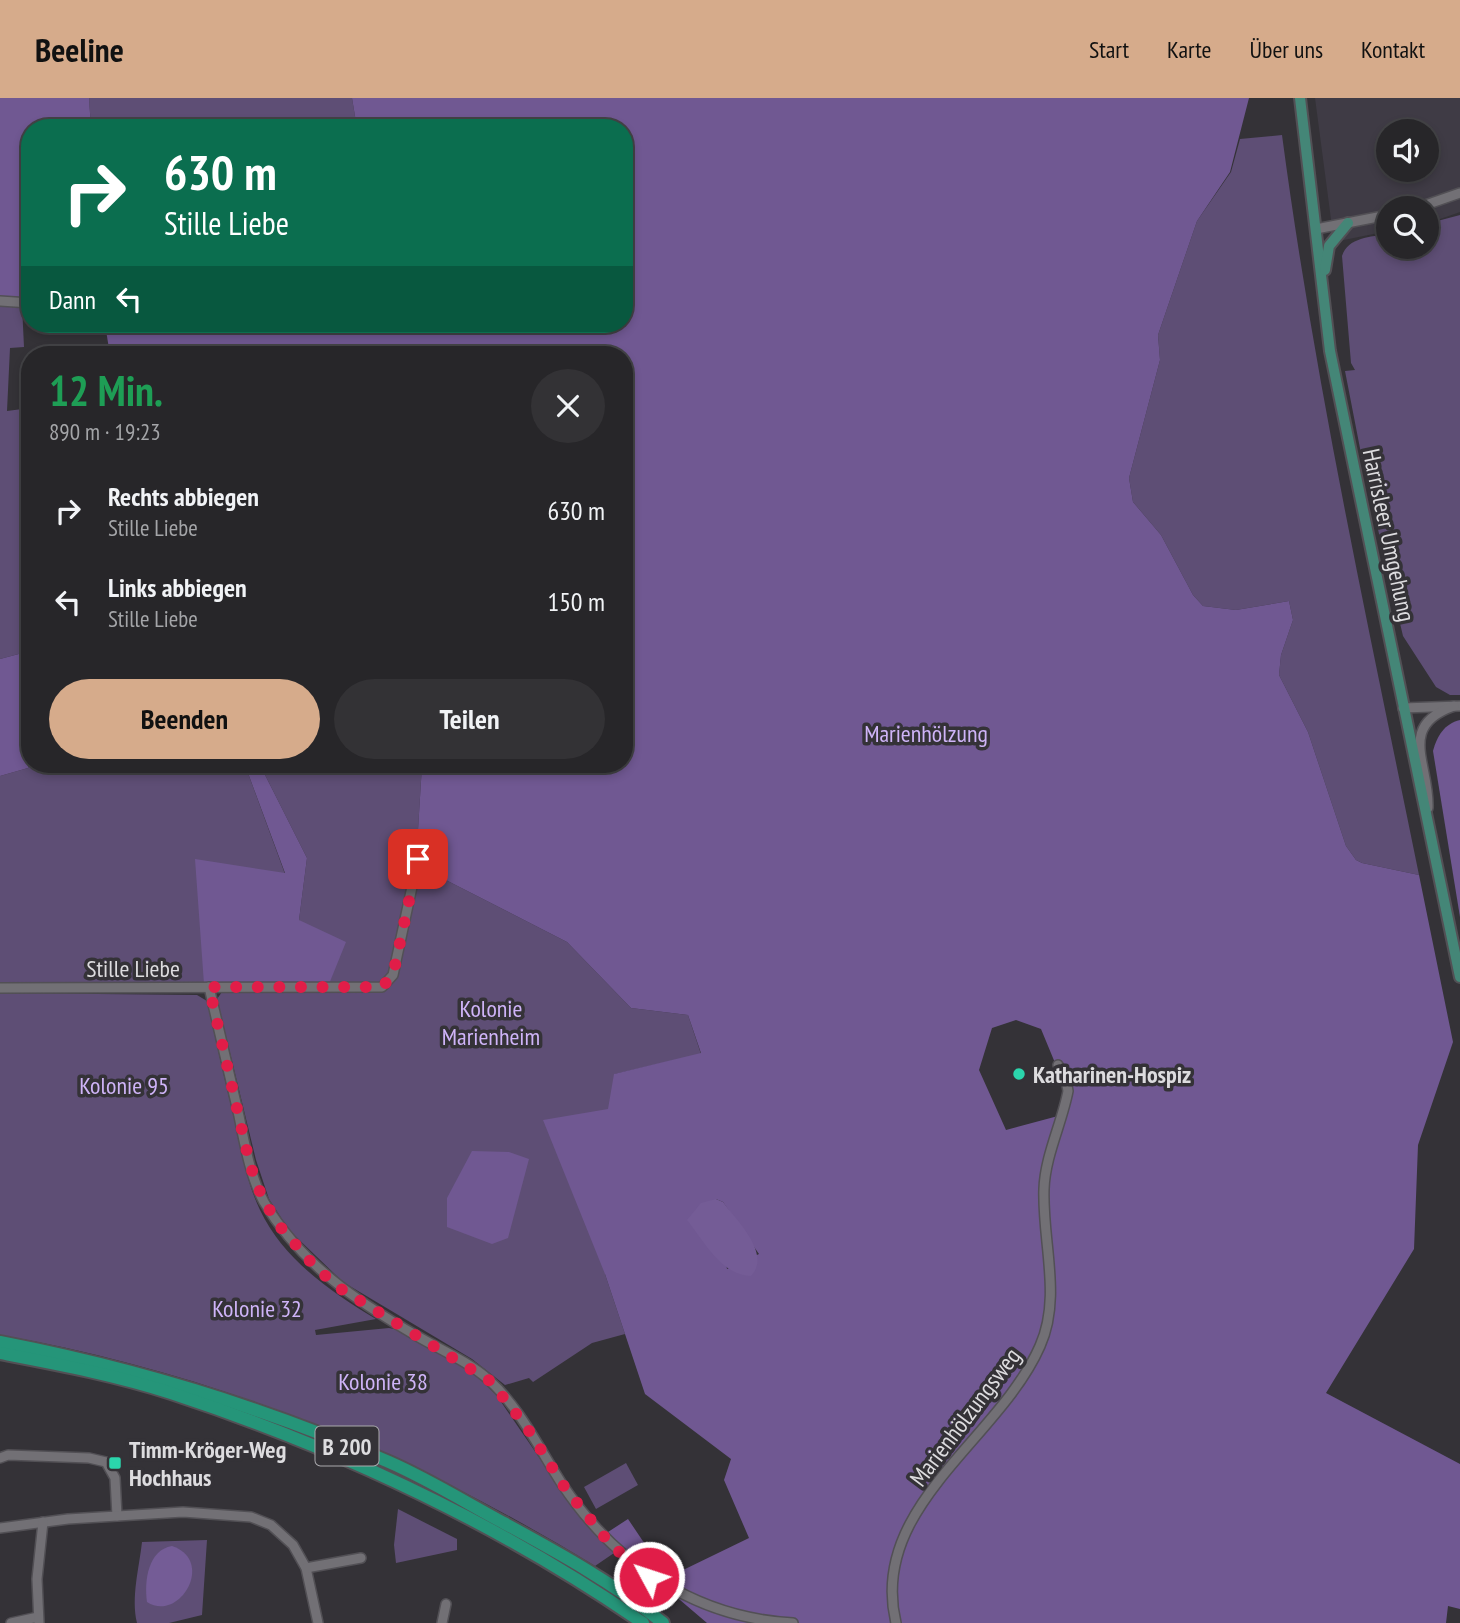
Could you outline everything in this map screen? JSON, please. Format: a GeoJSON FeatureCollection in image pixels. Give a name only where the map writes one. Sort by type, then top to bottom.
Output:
{"type":"FeatureCollection","features":[{"type":"Feature","properties":{"kind":"highway","name":"B 200"},"geometry":{"type":"LineString","coordinates":[[0,1342],[69,1355],[171,1381],[282,1420],[391,1463],[553,1549],[663,1623]]}},
{"type":"Feature","properties":{"kind":"highway","name":"B 200"},"geometry":{"type":"LineString","coordinates":[[0,1353],[169,1392],[278,1431],[385,1475],[546,1559],[643,1623]]}},
{"type":"Feature","properties":{"kind":"main road","name":"Harrisleer Umgehung"},"geometry":{"type":"LineString","coordinates":[[1300,98],[1330,351],[1460,977]]}},
{"type":"Feature","properties":{"kind":"main road"},"geometry":{"type":"LineString","coordinates":[[1323,280],[1329,246],[1348,223]]}},
{"type":"Feature","properties":{"kind":"street"},"geometry":{"type":"LineString","coordinates":[[1439,200],[1460,193]]}},
{"type":"Feature","properties":{"kind":"street"},"geometry":{"type":"LineString","coordinates":[[1316,229],[1376,217]]}},
{"type":"Feature","properties":{"kind":"street"},"geometry":{"type":"LineString","coordinates":[[0,301],[21,302]]}},
{"type":"Feature","properties":{"kind":"street"},"geometry":{"type":"LineString","coordinates":[[1403,708],[1457,706]]}},
{"type":"Feature","properties":{"kind":"street"},"geometry":{"type":"LineString","coordinates":[[1427,818],[1429,793],[1419,740],[1429,719],[1457,706]]}},
{"type":"Feature","properties":{"kind":"street","name":"Stille Liebe"},"geometry":{"type":"LineString","coordinates":[[0,988],[382,987],[387,985],[393,975],[418,859]]}},
{"type":"Feature","properties":{"kind":"street"},"geometry":{"type":"LineString","coordinates":[[209,987],[250,1165],[263,1200],[294,1245],[341,1289],[490,1381],[526,1426],[565,1488],[603,1535],[649,1577],[712,1608],[760,1621],[793,1623]]}},
{"type":"Feature","properties":{"kind":"street","name":"Marienhölzungsweg"},"geometry":{"type":"LineString","coordinates":[[896,1623],[892,1576],[897,1552],[908,1527],[955,1460],[1016,1387],[1031,1365],[1046,1329],[1050,1293],[1044,1187],[1068,1091],[1058,1065]]}},
{"type":"Feature","properties":{"kind":"street"},"geometry":{"type":"LineString","coordinates":[[0,1458],[8,1455],[89,1458],[106,1462],[115,1479],[117,1516]]}},
{"type":"Feature","properties":{"kind":"street"},"geometry":{"type":"LineString","coordinates":[[0,1528],[117,1516],[212,1512],[251,1517],[285,1537],[306,1569],[318,1623]]}},
{"type":"Feature","properties":{"kind":"street"},"geometry":{"type":"LineString","coordinates":[[11,1623],[39,1620],[37,1579],[43,1522]]}},
{"type":"Feature","properties":{"kind":"street"},"geometry":{"type":"LineString","coordinates":[[306,1569],[361,1558]]}},
{"type":"Feature","properties":{"kind":"street"},"geometry":{"type":"LineString","coordinates":[[442,1623],[446,1604]]}},
{"type":"Feature","properties":{"kind":"shaded area"},"geometry":{"type":"Polygon","coordinates":[[[1315,98],[1460,98],[1460,212],[1439,219],[1439,196],[1376,196],[1376,233],[1334,242],[1315,98]]]}},
{"type":"Feature","properties":{"kind":"shaded area"},"geometry":{"type":"Polygon","coordinates":[[[716,1199],[723,1202],[736,1218],[755,1248],[756,1267],[751,1276],[731,1270],[714,1256],[687,1220],[701,1203],[716,1199]]]}},
{"type":"Feature","properties":{"kind":"shaded area"},"geometry":{"type":"Polygon","coordinates":[[[172,1546],[185,1554],[191,1564],[192,1576],[181,1597],[171,1604],[159,1606],[147,1602],[147,1576],[158,1553],[172,1546]]]}},
{"type":"Feature","properties":{"kind":"green space"},"geometry":{"type":"Polygon","coordinates":[[[0,98],[89,98],[90,119],[21,119],[21,297],[0,296],[0,98]]]}},
{"type":"Feature","properties":{"kind":"green space"},"geometry":{"type":"Polygon","coordinates":[[[89,98],[352,98],[356,119],[90,119],[89,98]]]}},
{"type":"Feature","properties":{"kind":"green space","name":"Marienhölzung"},"geometry":{"type":"Polygon","coordinates":[[[352,98],[1249,98],[1230,172],[1197,221],[1158,335],[1160,360],[1129,478],[1133,502],[1161,535],[1193,595],[1203,606],[1236,610],[1289,601],[1293,620],[1281,655],[1279,675],[1308,732],[1346,846],[1356,860],[1362,863],[1419,875],[1453,1042],[1418,1145],[1414,1249],[1326,1393],[1460,1464],[1460,1609],[1448,1606],[1446,1623],[707,1623],[646,1571],[608,1532],[628,1519],[657,1562],[681,1571],[749,1538],[724,1480],[731,1459],[645,1394],[605,1274],[543,1120],[608,1109],[614,1074],[701,1053],[688,1015],[631,1008],[567,942],[436,875],[446,854],[417,846],[422,773],[633,773],[633,346],[109,346],[106,333],[633,333],[633,119],[356,119],[352,98]],[[1016,1020],[992,1028],[979,1070],[1006,1130],[1058,1116],[1065,1087],[1041,1029],[1016,1020]],[[716,1199],[727,1269],[759,1254],[723,1202],[716,1199]]]}},
{"type":"Feature","properties":{"kind":"green space"},"geometry":{"type":"Polygon","coordinates":[[[1282,135],[1327,414],[1419,875],[1362,863],[1356,860],[1346,846],[1308,732],[1279,675],[1281,655],[1293,620],[1289,601],[1236,610],[1203,606],[1193,595],[1161,535],[1133,502],[1129,478],[1160,360],[1158,335],[1197,221],[1231,172],[1240,139],[1282,135]]]}},
{"type":"Feature","properties":{"kind":"green space"},"geometry":{"type":"Polygon","coordinates":[[[1460,215],[1460,695],[1450,695],[1436,687],[1403,636],[1365,474],[1345,371],[1355,370],[1351,363],[1342,256],[1345,250],[1355,241],[1376,236],[1376,259],[1439,259],[1439,221],[1460,215]]]}},
{"type":"Feature","properties":{"kind":"green space"},"geometry":{"type":"Polygon","coordinates":[[[0,304],[21,305],[24,346],[10,348],[7,411],[21,409],[21,653],[0,659],[0,304]]]}},
{"type":"Feature","properties":{"kind":"green space"},"geometry":{"type":"Polygon","coordinates":[[[21,653],[21,770],[0,776],[0,659],[21,653]]]}},
{"type":"Feature","properties":{"kind":"green space"},"geometry":{"type":"Polygon","coordinates":[[[1460,720],[1460,917],[1433,751],[1442,731],[1460,720]]]}},
{"type":"Feature","properties":{"kind":"green space"},"geometry":{"type":"Polygon","coordinates":[[[21,770],[21,773],[248,773],[285,874],[204,984],[0,985],[0,776],[21,770]]]}},
{"type":"Feature","properties":{"kind":"green space"},"geometry":{"type":"Polygon","coordinates":[[[248,773],[264,773],[307,858],[299,920],[346,942],[329,984],[204,984],[195,859],[285,873],[248,773]]]}},
{"type":"Feature","properties":{"kind":"green space"},"geometry":{"type":"Polygon","coordinates":[[[264,773],[422,773],[417,846],[390,974],[381,984],[329,984],[299,920],[307,858],[264,773]]]}},
{"type":"Feature","properties":{"kind":"green space","name":"Kolonie Marienheim"},"geometry":{"type":"Polygon","coordinates":[[[424,848],[446,854],[436,875],[567,942],[631,1008],[688,1015],[701,1054],[615,1074],[605,1274],[625,1334],[592,1343],[533,1382],[529,1378],[505,1385],[472,1359],[343,1282],[289,1230],[269,1199],[256,1160],[217,999],[222,992],[381,991],[396,979],[424,848]]]}},
{"type":"Feature","properties":{"kind":"green space"},"geometry":{"type":"Polygon","coordinates":[[[0,993],[197,995],[207,1001],[245,1167],[260,1210],[270,1228],[295,1259],[326,1286],[376,1319],[315,1330],[316,1335],[389,1328],[399,1330],[476,1375],[497,1396],[562,1491],[614,1553],[595,1566],[454,1487],[308,1422],[233,1395],[157,1371],[0,1335],[0,993]]]}},
{"type":"Feature","properties":{"kind":"green space"},"geometry":{"type":"Polygon","coordinates":[[[472,1151],[509,1152],[529,1159],[508,1238],[492,1244],[447,1227],[447,1198],[472,1151]]]}},
{"type":"Feature","properties":{"kind":"green space"},"geometry":{"type":"Polygon","coordinates":[[[626,1463],[638,1485],[596,1509],[584,1487],[626,1463]]]}},
{"type":"Feature","properties":{"kind":"green space"},"geometry":{"type":"Polygon","coordinates":[[[398,1509],[457,1539],[457,1550],[396,1563],[394,1545],[398,1509]]]}},
{"type":"Feature","properties":{"kind":"green space"},"geometry":{"type":"Polygon","coordinates":[[[207,1540],[202,1615],[169,1623],[137,1623],[135,1593],[142,1542],[207,1540]]]}},
{"type":"Feature","properties":{"kind":"place","name":"Katharinen-Hospiz"},"geometry":{"type":"Point","coordinates":[1019,1074]}},
{"type":"Feature","properties":{"kind":"place","name":"Timm-Kröger-Weg Hochhaus"},"geometry":{"type":"Point","coordinates":[115,1463]}},
{"type":"Feature","properties":{"kind":"route"},"geometry":{"type":"LineString","coordinates":[[418,859],[393,975],[387,985],[209,987],[250,1165],[263,1200],[294,1245],[316,1268],[341,1289],[385,1318],[467,1364],[490,1381],[526,1426],[565,1488],[611,1545],[649,1577]]}},
{"type":"Feature","properties":{"kind":"park label","name":"Kolonie 95"},"geometry":{"type":"Point","coordinates":[124,1085]}},
{"type":"Feature","properties":{"kind":"park label","name":"Kolonie 32"},"geometry":{"type":"Point","coordinates":[257,1308]}},
{"type":"Feature","properties":{"kind":"park label","name":"Kolonie 38"},"geometry":{"type":"Point","coordinates":[383,1381]}}]}
